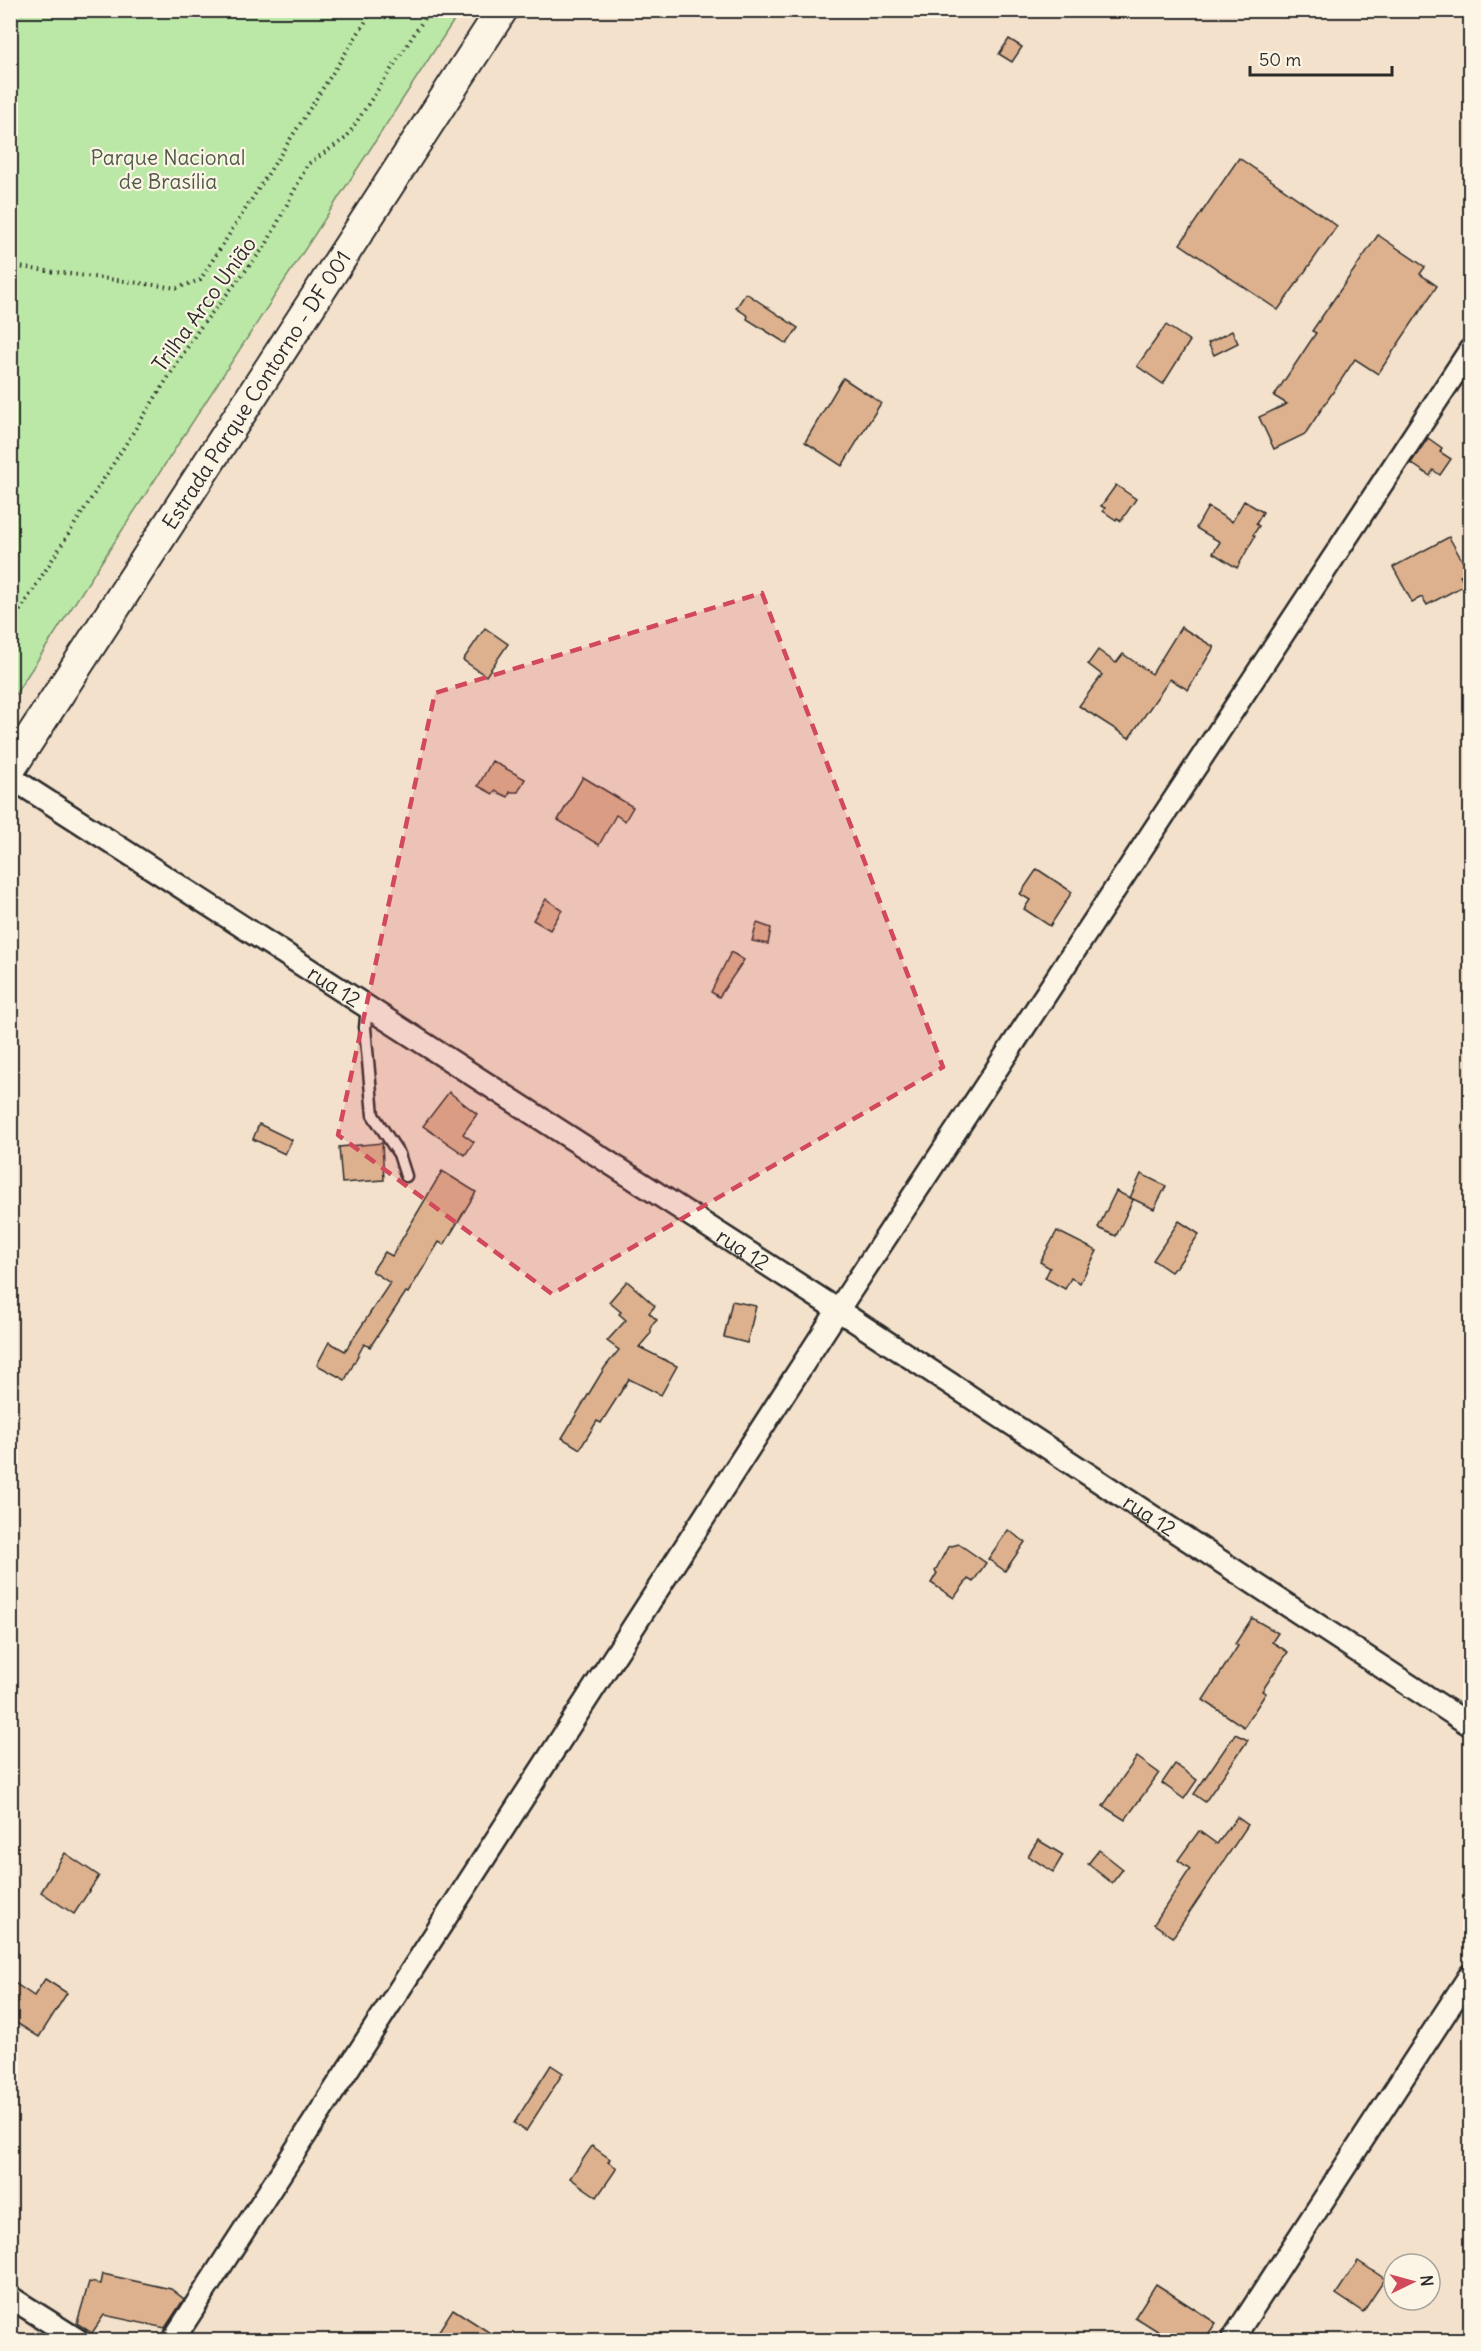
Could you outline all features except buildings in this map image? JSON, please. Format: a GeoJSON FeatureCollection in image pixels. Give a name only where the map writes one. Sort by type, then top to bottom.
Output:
{"type":"FeatureCollection","features":[{"type":"Feature","properties":{"kind":"main road","name":"Estrada Parque Contorno - DF 001"},"geometry":{"type":"LineString","coordinates":[[10,769],[502,10]]}},
{"type":"Feature","properties":{"kind":"street"},"geometry":{"type":"LineString","coordinates":[[173,2340],[838,1310],[1470,350]]}},
{"type":"Feature","properties":{"kind":"street","name":"rua 12"},"geometry":{"type":"LineString","coordinates":[[10,777],[838,1310],[1470,1725]]}},
{"type":"Feature","properties":{"kind":"street"},"geometry":{"type":"LineString","coordinates":[[1232,2340],[1470,1975]]}},
{"type":"Feature","properties":{"kind":"street"},"geometry":{"type":"LineString","coordinates":[[10,2297],[78,2340]]}},
{"type":"Feature","properties":{"kind":"lane"},"geometry":{"type":"LineString","coordinates":[[367,1007],[365,1028],[373,1115],[399,1154],[406,1176]]}},
{"type":"Feature","properties":{"kind":"path"},"geometry":{"type":"LineString","coordinates":[[10,267],[177,288],[200,280],[373,10]]}},
{"type":"Feature","properties":{"kind":"path","name":"Trilha Arco União"},"geometry":{"type":"LineString","coordinates":[[10,626],[199,329],[266,245],[308,164],[346,138],[430,10]]}},
{"type":"Feature","properties":{"kind":"highlighted area"},"geometry":{"type":"Polygon","coordinates":[[[762,593],[943,1067],[552,1294],[338,1135],[435,693],[762,593]]]}},
{"type":"Feature","properties":{"kind":"green space","name":"Parque Nacional de Brasília"},"geometry":{"type":"Polygon","coordinates":[[[10,11],[460,11],[11,701],[10,11]]]}}]}
